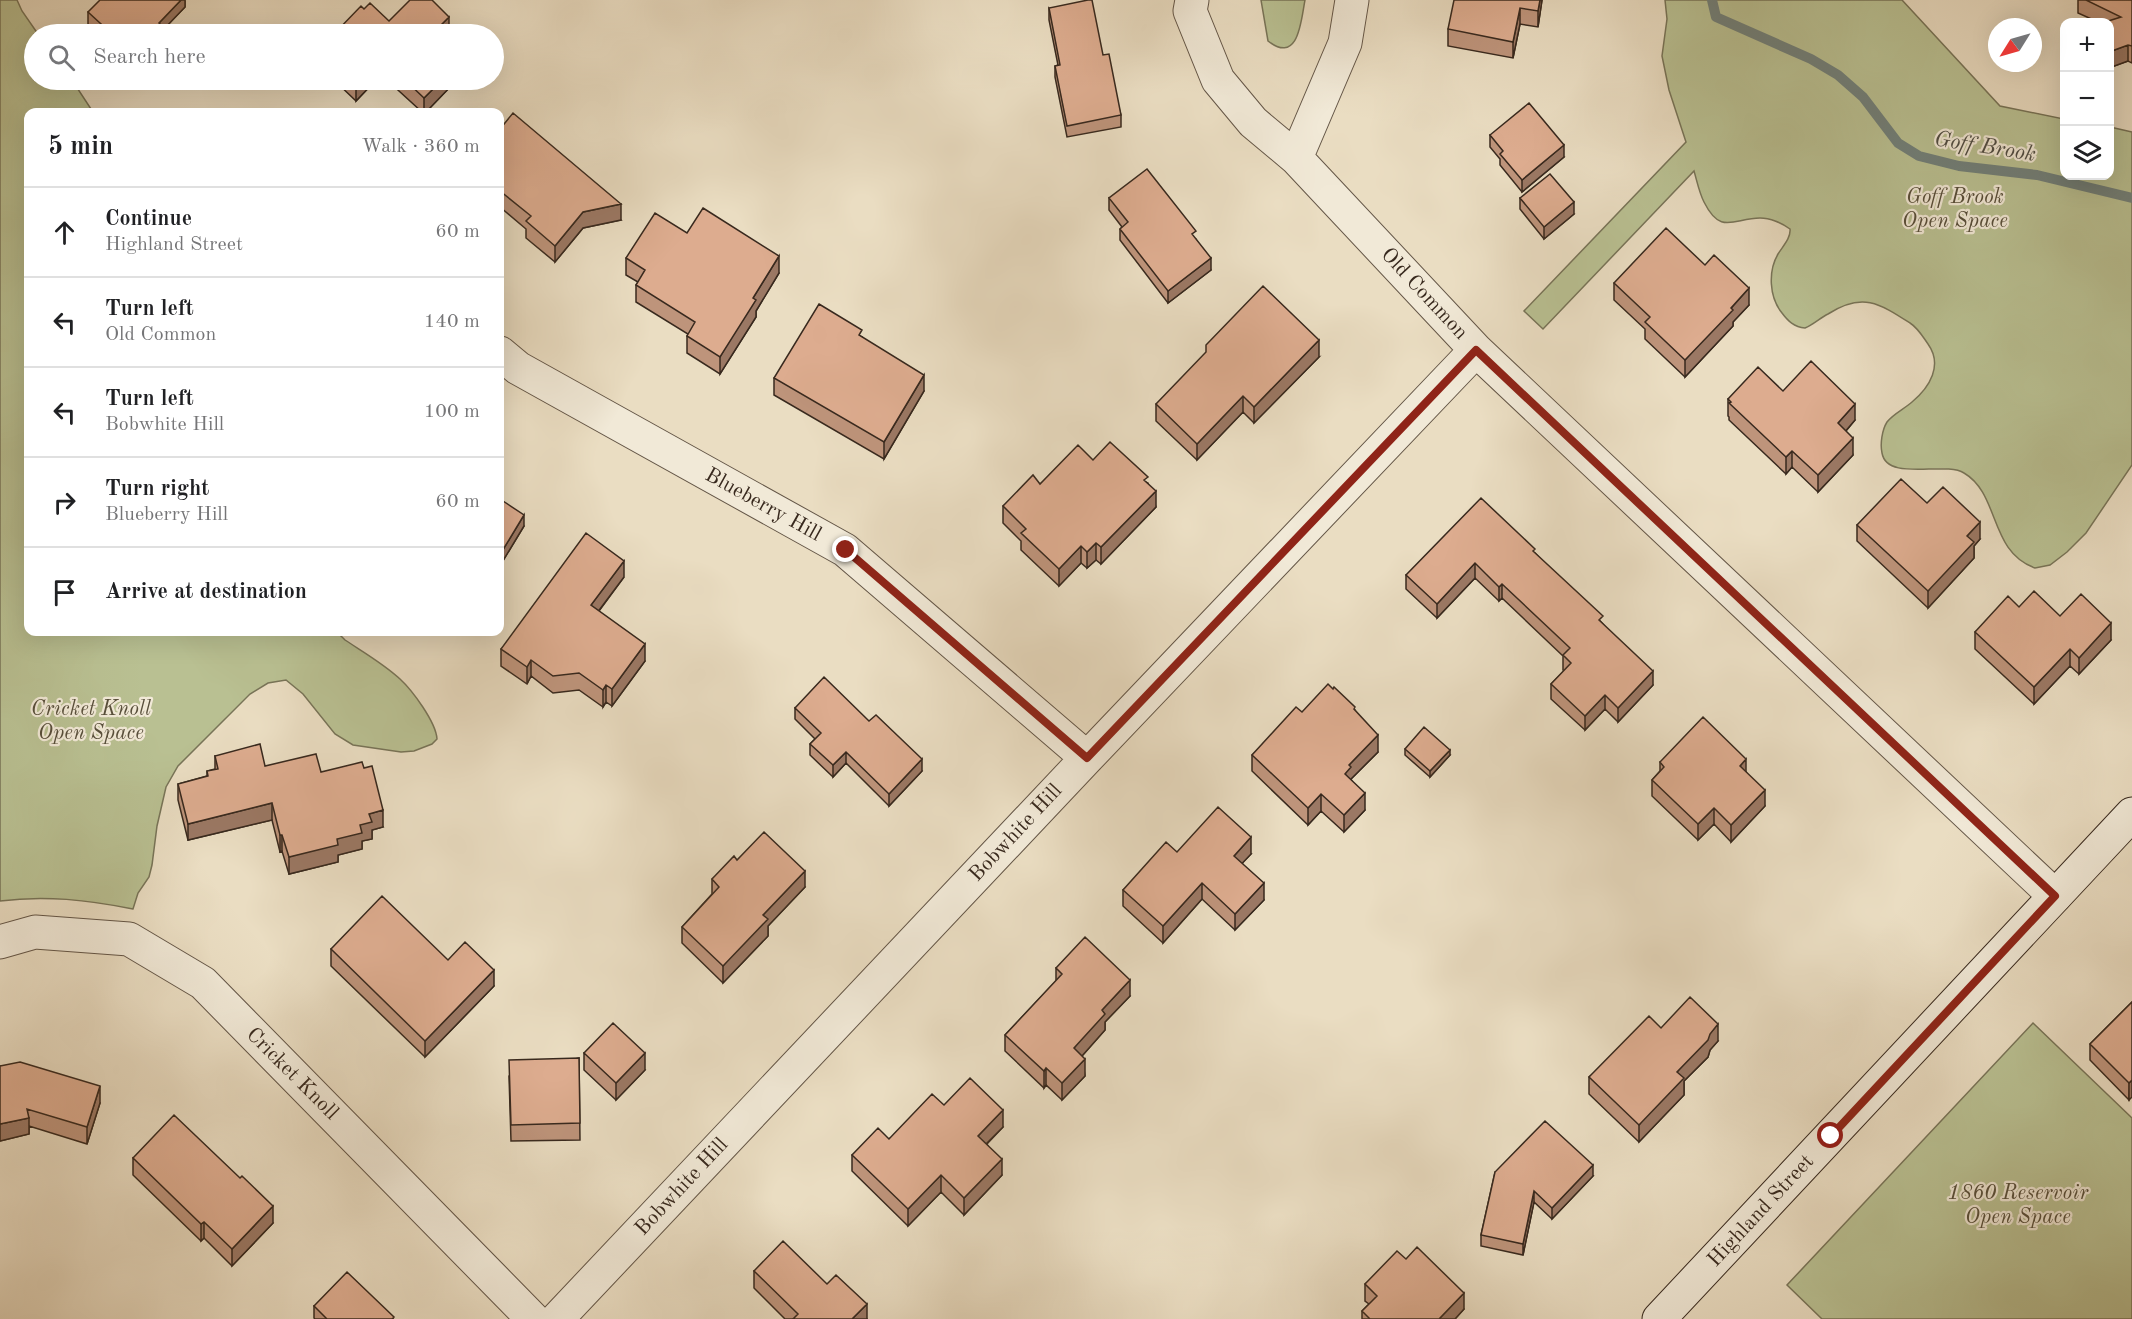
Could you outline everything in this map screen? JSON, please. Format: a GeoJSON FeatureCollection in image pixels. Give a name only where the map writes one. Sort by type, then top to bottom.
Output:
{"type":"FeatureCollection","features":[{"type":"Feature","properties":{"kind":"street","name":"Old Common"},"geometry":{"type":"LineString","coordinates":[[1192,0],[1190,11],[1218,80],[1253,122],[1296,158],[1476,350],[2055,896]]}},
{"type":"Feature","properties":{"kind":"street"},"geometry":{"type":"LineString","coordinates":[[1296,158],[1345,43],[1352,0]]}},
{"type":"Feature","properties":{"kind":"street","name":"Bobwhite Hill"},"geometry":{"type":"LineString","coordinates":[[557,1319],[1476,350]]}},
{"type":"Feature","properties":{"kind":"street","name":"Blueberry Hill"},"geometry":{"type":"LineString","coordinates":[[504,356],[518,368],[846,550],[1087,758]]}},
{"type":"Feature","properties":{"kind":"street","name":"Highland Street"},"geometry":{"type":"LineString","coordinates":[[1659,1319],[2132,814]]}},
{"type":"Feature","properties":{"kind":"street","name":"Cricket Knoll"},"geometry":{"type":"LineString","coordinates":[[0,942],[35,932],[129,939],[203,983],[533,1319]]}},
{"type":"Feature","properties":{"kind":"green space","name":"Cricket Knoll Open Space"},"geometry":{"type":"Polygon","coordinates":[[[0,0],[17,0],[31,24],[24,24],[24,90],[79,90],[90,108],[24,108],[24,636],[341,636],[387,668],[405,684],[428,715],[437,739],[432,744],[414,751],[401,752],[353,745],[335,734],[303,694],[286,680],[268,683],[250,694],[178,766],[166,787],[149,877],[138,893],[133,909],[66,899],[33,898],[0,901],[0,0]]]}},
{"type":"Feature","properties":{"kind":"green space"},"geometry":{"type":"Polygon","coordinates":[[[1261,0],[1305,0],[1297,37],[1286,48],[1278,47],[1268,41],[1261,0]]]}},
{"type":"Feature","properties":{"kind":"green space","name":"Goff Brook Open Space"},"geometry":{"type":"Polygon","coordinates":[[[1665,0],[1902,0],[2000,106],[2060,118],[2060,180],[2114,180],[2114,128],[2132,132],[2132,465],[2086,533],[2050,565],[2035,568],[2020,560],[2002,536],[1984,494],[1976,482],[1964,473],[1944,469],[1905,469],[1894,467],[1886,462],[1881,445],[1885,425],[1892,416],[1924,390],[1934,368],[1932,352],[1918,330],[1889,310],[1861,302],[1840,307],[1805,328],[1792,323],[1778,307],[1771,284],[1775,261],[1788,239],[1790,229],[1776,221],[1764,218],[1729,223],[1716,219],[1704,202],[1694,171],[1543,329],[1524,311],[1686,142],[1669,90],[1662,56],[1667,19],[1665,0]]]}},
{"type":"Feature","properties":{"kind":"green space","name":"1860 Reservoir Open Space"},"geometry":{"type":"Polygon","coordinates":[[[2033,1023],[2132,1118],[2132,1319],[1822,1319],[1787,1285],[2033,1023]]]}},
{"type":"Feature","properties":{"kind":"building"},"geometry":{"type":"Polygon","coordinates":[[[100,0],[181,0],[160,24],[101,24],[88,12],[100,0]]]}},
{"type":"Feature","properties":{"kind":"building"},"geometry":{"type":"Polygon","coordinates":[[[410,0],[432,0],[449,17],[442,24],[344,24],[361,6],[364,9],[370,3],[389,21],[410,0]]]}},
{"type":"Feature","properties":{"kind":"building"},"geometry":{"type":"Polygon","coordinates":[[[1092,0],[1103,55],[1109,54],[1121,115],[1067,126],[1055,66],[1060,65],[1049,8],[1092,0]]]}},
{"type":"Feature","properties":{"kind":"building"},"geometry":{"type":"Polygon","coordinates":[[[1454,0],[1540,0],[1538,11],[1520,8],[1513,42],[1448,29],[1454,0]]]}},
{"type":"Feature","properties":{"kind":"building"},"geometry":{"type":"Polygon","coordinates":[[[2086,0],[2132,0],[2132,46],[2128,45],[2114,50],[2114,19],[2121,17],[2086,0]]]}},
{"type":"Feature","properties":{"kind":"building"},"geometry":{"type":"Polygon","coordinates":[[[416,90],[432,90],[424,98],[416,90]]]}},
{"type":"Feature","properties":{"kind":"building"},"geometry":{"type":"Polygon","coordinates":[[[1529,103],[1564,145],[1522,180],[1500,154],[1503,151],[1490,135],[1529,103]]]}},
{"type":"Feature","properties":{"kind":"building"},"geometry":{"type":"Polygon","coordinates":[[[513,113],[621,204],[583,212],[555,246],[526,221],[531,216],[504,194],[504,124],[513,113]]]}},
{"type":"Feature","properties":{"kind":"building"},"geometry":{"type":"Polygon","coordinates":[[[1147,169],[1196,231],[1192,234],[1211,258],[1168,291],[1120,229],[1128,222],[1109,198],[1147,169]]]}},
{"type":"Feature","properties":{"kind":"building"},"geometry":{"type":"Polygon","coordinates":[[[1550,174],[1574,202],[1544,227],[1520,198],[1550,174]]]}},
{"type":"Feature","properties":{"kind":"building"},"geometry":{"type":"Polygon","coordinates":[[[703,208],[779,256],[753,298],[756,300],[720,357],[687,336],[695,322],[636,285],[645,270],[626,258],[655,213],[687,233],[703,208]]]}},
{"type":"Feature","properties":{"kind":"building"},"geometry":{"type":"Polygon","coordinates":[[[1666,228],[1705,265],[1714,255],[1749,288],[1731,308],[1733,310],[1685,360],[1645,322],[1650,317],[1614,283],[1666,228]]]}},
{"type":"Feature","properties":{"kind":"building"},"geometry":{"type":"Polygon","coordinates":[[[1263,286],[1319,340],[1254,407],[1243,396],[1197,444],[1156,404],[1206,352],[1206,345],[1263,286]]]}},
{"type":"Feature","properties":{"kind":"building"},"geometry":{"type":"Polygon","coordinates":[[[819,304],[862,330],[859,335],[924,375],[884,442],[774,378],[819,304]]]}},
{"type":"Feature","properties":{"kind":"building"},"geometry":{"type":"Polygon","coordinates":[[[1811,361],[1855,404],[1838,423],[1853,438],[1818,475],[1792,451],[1786,457],[1729,403],[1731,402],[1728,399],[1758,367],[1783,391],[1811,361]]]}},
{"type":"Feature","properties":{"kind":"building"},"geometry":{"type":"Polygon","coordinates":[[[1110,442],[1148,477],[1144,480],[1156,491],[1101,547],[1096,543],[1087,552],[1081,546],[1059,569],[1021,533],[1026,529],[1003,506],[1033,475],[1040,484],[1078,445],[1093,460],[1110,442]]]}},
{"type":"Feature","properties":{"kind":"building"},"geometry":{"type":"Polygon","coordinates":[[[1901,479],[1927,503],[1943,487],[1980,522],[1967,536],[1974,542],[1928,591],[1857,525],[1901,479]]]}},
{"type":"Feature","properties":{"kind":"building"},"geometry":{"type":"Polygon","coordinates":[[[1481,498],[1535,549],[1533,551],[1603,616],[1599,620],[1653,671],[1618,708],[1605,695],[1585,716],[1551,684],[1571,663],[1563,655],[1570,648],[1502,584],[1499,587],[1475,563],[1437,604],[1406,575],[1481,498]]]}},
{"type":"Feature","properties":{"kind":"building"},"geometry":{"type":"Polygon","coordinates":[[[504,502],[524,515],[504,548],[504,502]]]}},
{"type":"Feature","properties":{"kind":"building"},"geometry":{"type":"Polygon","coordinates":[[[586,533],[624,561],[591,605],[645,644],[612,689],[606,685],[603,690],[579,673],[553,676],[531,660],[527,667],[501,649],[586,533]]]}},
{"type":"Feature","properties":{"kind":"building"},"geometry":{"type":"Polygon","coordinates":[[[2034,591],[2060,616],[2081,594],[2111,623],[2079,658],[2070,649],[2034,687],[1975,632],[2008,596],[2019,607],[2034,591]]]}},
{"type":"Feature","properties":{"kind":"building"},"geometry":{"type":"Polygon","coordinates":[[[824,677],[869,721],[876,715],[922,759],[889,794],[846,752],[833,765],[810,744],[821,733],[795,708],[824,677]]]}},
{"type":"Feature","properties":{"kind":"building"},"geometry":{"type":"Polygon","coordinates":[[[1328,684],[1355,707],[1354,709],[1378,735],[1349,765],[1351,767],[1345,774],[1365,793],[1344,815],[1321,794],[1308,808],[1252,755],[1296,707],[1302,712],[1328,684]]]}},
{"type":"Feature","properties":{"kind":"building"},"geometry":{"type":"Polygon","coordinates":[[[1703,717],[1746,759],[1740,766],[1765,790],[1731,825],[1714,808],[1698,824],[1652,780],[1664,767],[1660,762],[1703,717]]]}},
{"type":"Feature","properties":{"kind":"building"},"geometry":{"type":"Polygon","coordinates":[[[1424,727],[1450,750],[1430,771],[1405,749],[1424,727]]]}},
{"type":"Feature","properties":{"kind":"building"},"geometry":{"type":"Polygon","coordinates":[[[260,744],[265,766],[316,754],[321,772],[362,762],[364,768],[372,766],[383,810],[369,814],[372,822],[360,825],[362,833],[337,839],[338,845],[289,857],[282,835],[280,835],[272,803],[188,824],[178,784],[208,776],[207,771],[218,769],[215,756],[260,744]]]}},
{"type":"Feature","properties":{"kind":"building"},"geometry":{"type":"Polygon","coordinates":[[[1218,807],[1251,837],[1234,856],[1264,883],[1235,914],[1202,883],[1163,926],[1123,890],[1166,842],[1177,852],[1218,807]]]}},
{"type":"Feature","properties":{"kind":"building"},"geometry":{"type":"Polygon","coordinates":[[[764,832],[805,871],[763,915],[768,919],[723,966],[682,927],[719,887],[712,879],[734,856],[737,860],[764,832]]]}},
{"type":"Feature","properties":{"kind":"building"},"geometry":{"type":"Polygon","coordinates":[[[382,896],[448,960],[465,942],[494,970],[425,1041],[331,949],[382,896]]]}},
{"type":"Feature","properties":{"kind":"building"},"geometry":{"type":"Polygon","coordinates":[[[1085,937],[1130,980],[1102,1010],[1105,1014],[1074,1048],[1085,1059],[1062,1083],[1046,1068],[1044,1071],[1005,1035],[1062,974],[1056,968],[1085,937]]]}},
{"type":"Feature","properties":{"kind":"building"},"geometry":{"type":"Polygon","coordinates":[[[1690,997],[1718,1024],[1708,1040],[1677,1072],[1684,1078],[1639,1125],[1589,1077],[1649,1016],[1661,1028],[1690,997]]]}},
{"type":"Feature","properties":{"kind":"building"},"geometry":{"type":"Polygon","coordinates":[[[2132,1002],[2132,1080],[2129,1083],[2090,1044],[2132,1002]]]}},
{"type":"Feature","properties":{"kind":"building"},"geometry":{"type":"Polygon","coordinates":[[[613,1023],[645,1053],[616,1083],[584,1053],[613,1023]]]}},
{"type":"Feature","properties":{"kind":"building"},"geometry":{"type":"Polygon","coordinates":[[[579,1058],[580,1123],[511,1125],[509,1060],[579,1058]]]}},
{"type":"Feature","properties":{"kind":"building"},"geometry":{"type":"Polygon","coordinates":[[[20,1062],[100,1086],[87,1127],[27,1109],[29,1118],[0,1124],[0,1066],[20,1062]]]}},
{"type":"Feature","properties":{"kind":"building"},"geometry":{"type":"Polygon","coordinates":[[[970,1078],[1003,1110],[978,1136],[1002,1159],[964,1198],[941,1175],[908,1209],[852,1155],[878,1128],[889,1139],[932,1094],[944,1105],[970,1078]]]}},
{"type":"Feature","properties":{"kind":"building"},"geometry":{"type":"Polygon","coordinates":[[[174,1115],[273,1206],[232,1249],[204,1222],[201,1224],[133,1158],[174,1115]]]}},
{"type":"Feature","properties":{"kind":"building"},"geometry":{"type":"Polygon","coordinates":[[[1545,1121],[1593,1165],[1552,1208],[1534,1191],[1523,1244],[1481,1235],[1495,1172],[1545,1121]]]}},
{"type":"Feature","properties":{"kind":"building"},"geometry":{"type":"Polygon","coordinates":[[[783,1241],[827,1284],[836,1275],[867,1304],[852,1319],[793,1319],[798,1314],[754,1271],[783,1241]]]}},
{"type":"Feature","properties":{"kind":"building"},"geometry":{"type":"Polygon","coordinates":[[[1417,1247],[1464,1293],[1439,1319],[1370,1319],[1362,1311],[1377,1296],[1365,1284],[1397,1251],[1406,1259],[1417,1247]]]}},
{"type":"Feature","properties":{"kind":"building"},"geometry":{"type":"Polygon","coordinates":[[[347,1272],[394,1317],[392,1319],[327,1319],[314,1306],[347,1272]]]}},
{"type":"Feature","properties":{"kind":"waterway","name":"Goff Brook"},"geometry":{"type":"LineString","coordinates":[[1712,0],[1716,17],[1811,59],[1838,75],[1863,97],[1898,143],[1919,156],[1959,166],[2037,175],[2132,198]]}},
{"type":"Feature","properties":{"kind":"route"},"geometry":{"type":"LineString","coordinates":[[846,550],[1087,758],[1476,350],[2055,896],[1831,1136]]}}]}
